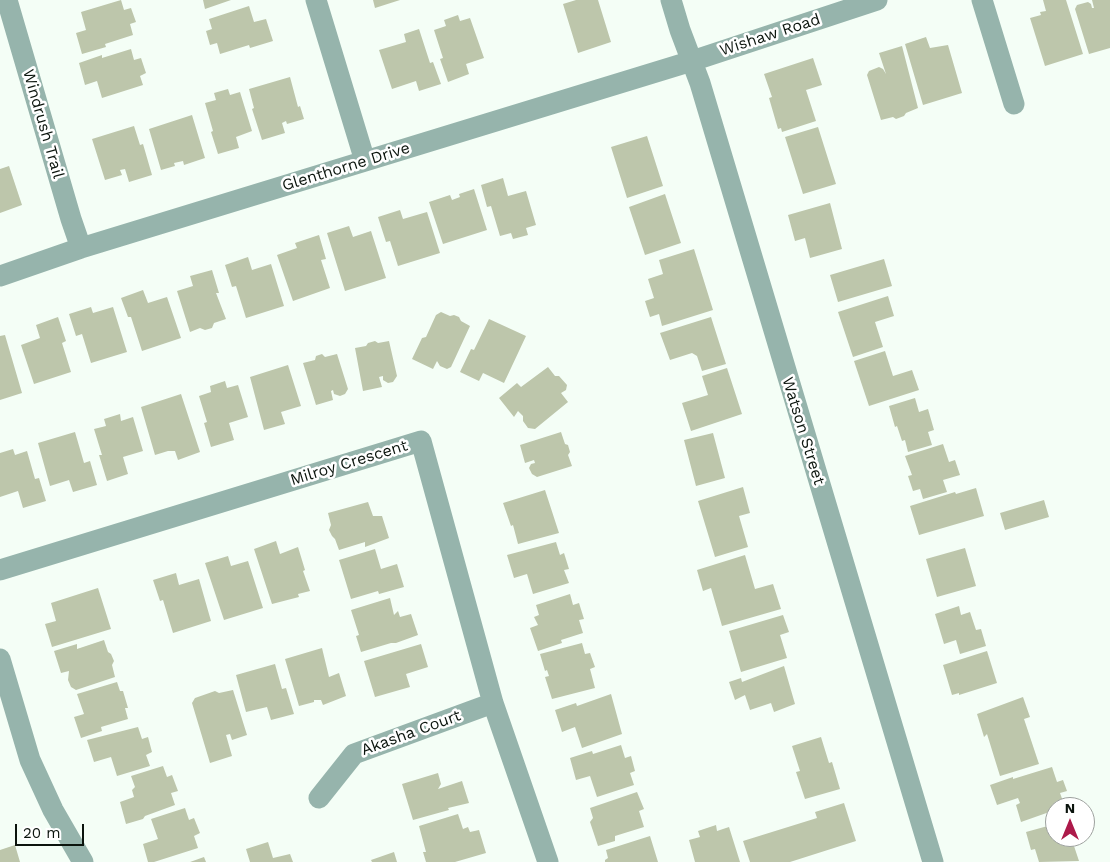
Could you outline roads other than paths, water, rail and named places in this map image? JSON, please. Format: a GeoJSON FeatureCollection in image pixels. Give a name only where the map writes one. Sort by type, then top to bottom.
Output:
{"type":"FeatureCollection","features":[{"type":"Feature","properties":{"kind":"street","name":"Windrush Trail"},"geometry":{"type":"LineString","coordinates":[[7,0],[81,248]]}},
{"type":"Feature","properties":{"kind":"street"},"geometry":{"type":"LineString","coordinates":[[316,0],[365,162]]}},
{"type":"Feature","properties":{"kind":"street","name":"Watson Street"},"geometry":{"type":"LineString","coordinates":[[671,0],[700,83],[933,862]]}},
{"type":"Feature","properties":{"kind":"street","name":"Wishaw Road"},"geometry":{"type":"LineString","coordinates":[[692,61],[877,0]]}},
{"type":"Feature","properties":{"kind":"street"},"geometry":{"type":"LineString","coordinates":[[982,0],[1014,104]]}},
{"type":"Feature","properties":{"kind":"street","name":"Glenthorne Drive"},"geometry":{"type":"LineString","coordinates":[[0,276],[81,248],[692,61]]}},
{"type":"Feature","properties":{"kind":"street","name":"Milroy Crescent"},"geometry":{"type":"LineString","coordinates":[[0,570],[421,441],[493,702],[548,862]]}},
{"type":"Feature","properties":{"kind":"street"},"geometry":{"type":"LineString","coordinates":[[0,659],[30,760],[53,810],[83,862]]}},
{"type":"Feature","properties":{"kind":"street","name":"Akasha Court"},"geometry":{"type":"LineString","coordinates":[[319,798],[354,754],[493,702]]}}]}
